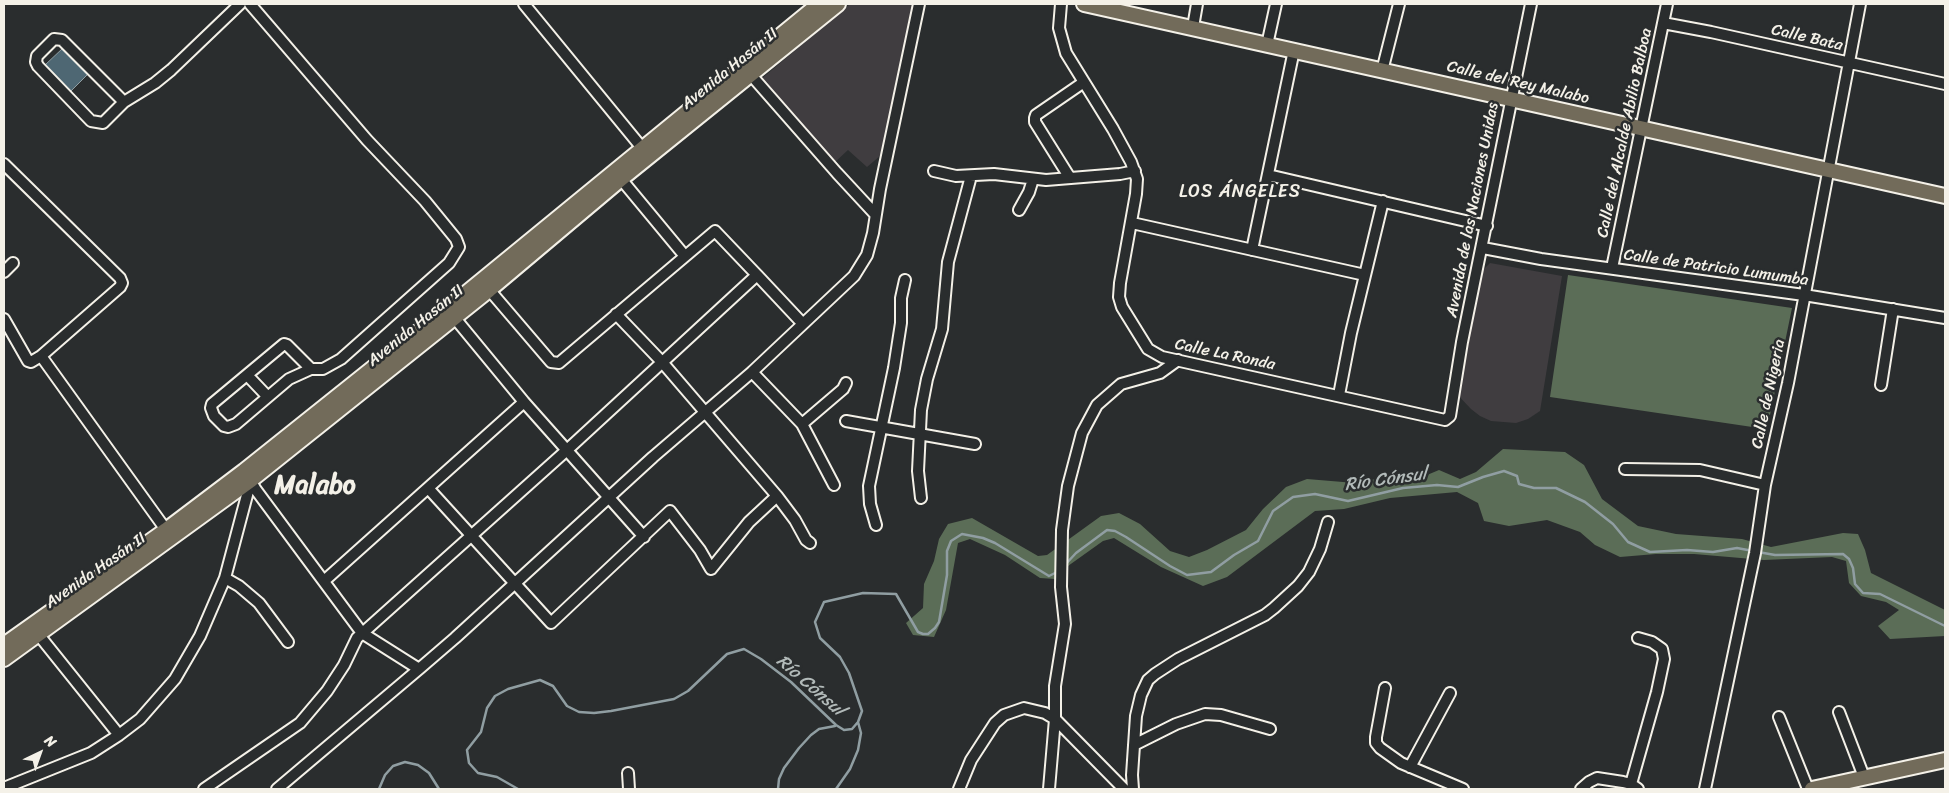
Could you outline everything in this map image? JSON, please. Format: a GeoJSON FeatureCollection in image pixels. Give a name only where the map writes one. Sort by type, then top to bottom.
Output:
{"type":"FeatureCollection","features":[{"type":"Feature","properties":{"kind":"main road","name":"Avenida Hasán II"},"geometry":{"type":"LineString","coordinates":[[247,476],[485,285],[646,152],[818,4]]}},
{"type":"Feature","properties":{"kind":"main road","name":"Avenida Hasán II"},"geometry":{"type":"LineString","coordinates":[[4,659],[454,317],[485,285],[621,180],[646,152],[751,75],[838,4]]}},
{"type":"Feature","properties":{"kind":"main road","name":"Calle del Rey Malabo"},"geometry":{"type":"LineString","coordinates":[[1084,4],[1945,196]]}},
{"type":"Feature","properties":{"kind":"main road","name":"Avenida Hasán II"},"geometry":{"type":"LineString","coordinates":[[4,646],[169,534]]}},
{"type":"Feature","properties":{"kind":"main road"},"geometry":{"type":"LineString","coordinates":[[1812,789],[1945,760]]}},
{"type":"Feature","properties":{"kind":"street"},"geometry":{"type":"LineString","coordinates":[[124,102],[62,40],[54,39],[37,56],[36,62],[38,66],[91,121],[103,123],[124,102],[171,70],[240,4]]}},
{"type":"Feature","properties":{"kind":"street"},"geometry":{"type":"LineString","coordinates":[[250,4],[367,140],[425,201],[456,240],[459,247],[449,263],[341,358],[323,369],[311,370],[289,379],[266,396],[236,424],[228,426],[219,422],[211,408],[212,404],[284,344],[311,370]]}},
{"type":"Feature","properties":{"kind":"street"},"geometry":{"type":"LineString","coordinates":[[524,4],[646,152]]}},
{"type":"Feature","properties":{"kind":"street"},"geometry":{"type":"LineString","coordinates":[[277,789],[456,638],[514,583],[752,372],[848,283],[862,266],[867,256],[873,233],[875,214],[919,4]]}},
{"type":"Feature","properties":{"kind":"street"},"geometry":{"type":"LineString","coordinates":[[934,171],[956,176],[994,174],[1033,179],[1070,178],[1135,171],[1113,129],[1066,53],[1059,28],[1061,4]]}},
{"type":"Feature","properties":{"kind":"street"},"geometry":{"type":"LineString","coordinates":[[1193,27],[1197,4]]}},
{"type":"Feature","properties":{"kind":"street"},"geometry":{"type":"LineString","coordinates":[[1267,45],[1276,4]]}},
{"type":"Feature","properties":{"kind":"street"},"geometry":{"type":"LineString","coordinates":[[1382,70],[1399,4]]}},
{"type":"Feature","properties":{"kind":"street","name":"Avenida de las Naciones Unidas"},"geometry":{"type":"LineString","coordinates":[[1445,420],[1450,416],[1456,375],[1483,248],[1510,99],[1531,4]]}},
{"type":"Feature","properties":{"kind":"street","name":"Calle del Alcalde Abilio Balboa"},"geometry":{"type":"LineString","coordinates":[[1612,268],[1667,4]]}},
{"type":"Feature","properties":{"kind":"street","name":"Calle de Nigeria"},"geometry":{"type":"LineString","coordinates":[[1705,789],[1755,553],[1765,485],[1788,383],[1860,4]]}},
{"type":"Feature","properties":{"kind":"street","name":"Calle Bata"},"geometry":{"type":"LineString","coordinates":[[1663,24],[1712,32],[1945,84]]}},
{"type":"Feature","properties":{"kind":"street"},"geometry":{"type":"LineString","coordinates":[[1252,250],[1294,50]]}},
{"type":"Feature","properties":{"kind":"street"},"geometry":{"type":"LineString","coordinates":[[751,75],[875,214]]}},
{"type":"Feature","properties":{"kind":"street"},"geometry":{"type":"LineString","coordinates":[[1070,178],[1035,122],[1035,118],[1036,114],[1084,82]]}},
{"type":"Feature","properties":{"kind":"street"},"geometry":{"type":"LineString","coordinates":[[4,164],[120,278],[122,283],[120,287],[32,362],[28,361],[4,319]]}},
{"type":"Feature","properties":{"kind":"street","name":"Calle La Ronda"},"geometry":{"type":"LineString","coordinates":[[1135,171],[1138,184],[1120,283],[1120,302],[1148,349],[1162,357],[1445,420]]}},
{"type":"Feature","properties":{"kind":"street"},"geometry":{"type":"LineString","coordinates":[[1268,174],[1487,226]]}},
{"type":"Feature","properties":{"kind":"street"},"geometry":{"type":"LineString","coordinates":[[921,498],[918,470],[921,410],[927,379],[942,329],[948,262],[971,176]]}},
{"type":"Feature","properties":{"kind":"street"},"geometry":{"type":"LineString","coordinates":[[1020,210],[1030,192],[1033,179]]}},
{"type":"Feature","properties":{"kind":"street"},"geometry":{"type":"LineString","coordinates":[[621,180],[684,255]]}},
{"type":"Feature","properties":{"kind":"street"},"geometry":{"type":"LineString","coordinates":[[1339,395],[1382,201]]}},
{"type":"Feature","properties":{"kind":"street"},"geometry":{"type":"LineString","coordinates":[[1132,223],[1365,275]]}},
{"type":"Feature","properties":{"kind":"street"},"geometry":{"type":"LineString","coordinates":[[485,285],[551,362],[558,363],[684,255],[715,231],[803,324]]}},
{"type":"Feature","properties":{"kind":"street","name":"Calle de Patricio Lumumba"},"geometry":{"type":"LineString","coordinates":[[1483,248],[1541,259],[1804,295],[1945,318]]}},
{"type":"Feature","properties":{"kind":"street"},"geometry":{"type":"LineString","coordinates":[[4,272],[13,263]]}},
{"type":"Feature","properties":{"kind":"street"},"geometry":{"type":"LineString","coordinates":[[204,789],[300,723],[327,691],[344,664],[356,638],[567,450],[757,275]]}},
{"type":"Feature","properties":{"kind":"street"},"geometry":{"type":"LineString","coordinates":[[876,525],[870,504],[869,486],[894,368],[901,323],[901,298],[905,280]]}},
{"type":"Feature","properties":{"kind":"street"},"geometry":{"type":"LineString","coordinates":[[1881,385],[1893,309]]}},
{"type":"Feature","properties":{"kind":"street"},"geometry":{"type":"LineString","coordinates":[[616,314],[662,362],[705,412],[776,496],[810,543]]}},
{"type":"Feature","properties":{"kind":"street"},"geometry":{"type":"LineString","coordinates":[[454,317],[524,402],[644,537]]}},
{"type":"Feature","properties":{"kind":"street"},"geometry":{"type":"LineString","coordinates":[[41,356],[169,534]]}},
{"type":"Feature","properties":{"kind":"street"},"geometry":{"type":"LineString","coordinates":[[1160,373],[1162,357]]}},
{"type":"Feature","properties":{"kind":"street"},"geometry":{"type":"LineString","coordinates":[[1049,789],[1055,719],[1055,686],[1065,624],[1061,588],[1062,530],[1068,486],[1082,433],[1097,405],[1121,384],[1160,373],[1178,360]]}},
{"type":"Feature","properties":{"kind":"street"},"geometry":{"type":"LineString","coordinates":[[752,372],[802,424],[834,485]]}},
{"type":"Feature","properties":{"kind":"street"},"geometry":{"type":"LineString","coordinates":[[247,375],[266,396]]}},
{"type":"Feature","properties":{"kind":"street"},"geometry":{"type":"LineString","coordinates":[[802,424],[843,389],[846,383]]}},
{"type":"Feature","properties":{"kind":"street"},"geometry":{"type":"LineString","coordinates":[[324,581],[524,402]]}},
{"type":"Feature","properties":{"kind":"street"},"geometry":{"type":"LineString","coordinates":[[846,421],[976,444]]}},
{"type":"Feature","properties":{"kind":"street"},"geometry":{"type":"LineString","coordinates":[[1625,468],[1700,470],[1765,485]]}},
{"type":"Feature","properties":{"kind":"street"},"geometry":{"type":"LineString","coordinates":[[4,788],[91,753],[140,719],[175,680],[200,636],[225,578],[247,476]]}},
{"type":"Feature","properties":{"kind":"street"},"geometry":{"type":"LineString","coordinates":[[247,476],[362,633],[419,669]]}},
{"type":"Feature","properties":{"kind":"street"},"geometry":{"type":"LineString","coordinates":[[428,488],[551,623],[670,511],[700,550],[711,569],[749,522],[776,496]]}},
{"type":"Feature","properties":{"kind":"street"},"geometry":{"type":"LineString","coordinates":[[1133,789],[1134,745],[1139,702],[1148,680],[1178,659],[1251,623],[1274,608],[1298,586],[1309,572],[1320,549],[1328,522]]}},
{"type":"Feature","properties":{"kind":"street"},"geometry":{"type":"LineString","coordinates":[[225,578],[259,604],[288,642]]}},
{"type":"Feature","properties":{"kind":"street"},"geometry":{"type":"LineString","coordinates":[[38,634],[119,735]]}},
{"type":"Feature","properties":{"kind":"street"},"geometry":{"type":"LineString","coordinates":[[1580,789],[1597,778],[1635,787],[1664,659],[1662,649],[1652,642],[1638,638]]}},
{"type":"Feature","properties":{"kind":"street"},"geometry":{"type":"LineString","coordinates":[[1385,688],[1376,743],[1391,757],[1462,789]]}},
{"type":"Feature","properties":{"kind":"street"},"geometry":{"type":"LineString","coordinates":[[1410,767],[1450,693]]}},
{"type":"Feature","properties":{"kind":"street"},"geometry":{"type":"LineString","coordinates":[[959,789],[971,760],[988,732],[1004,715],[1024,708],[1045,713],[1055,719],[1124,789]]}},
{"type":"Feature","properties":{"kind":"street"},"geometry":{"type":"LineString","coordinates":[[1840,712],[1864,777]]}},
{"type":"Feature","properties":{"kind":"street"},"geometry":{"type":"LineString","coordinates":[[1134,745],[1176,724],[1205,714],[1220,714],[1270,729]]}},
{"type":"Feature","properties":{"kind":"street"},"geometry":{"type":"LineString","coordinates":[[1780,717],[1808,789]]}},
{"type":"Feature","properties":{"kind":"street"},"geometry":{"type":"LineString","coordinates":[[628,773],[629,789]]}},
{"type":"Feature","properties":{"kind":"shaded area"},"geometry":{"type":"Polygon","coordinates":[[[850,4],[914,4],[887,150],[867,167],[848,150],[834,163],[760,80],[850,4]]]}},
{"type":"Feature","properties":{"kind":"shaded area"},"geometry":{"type":"Polygon","coordinates":[[[1490,263],[1562,276],[1540,411],[1528,419],[1516,423],[1491,421],[1480,416],[1454,391],[1483,270],[1490,263]]]}},
{"type":"Feature","properties":{"kind":"green space"},"geometry":{"type":"Polygon","coordinates":[[[1568,275],[1792,308],[1770,415],[1761,414],[1759,428],[1550,397],[1568,275]]]}},
{"type":"Feature","properties":{"kind":"green space"},"geometry":{"type":"Polygon","coordinates":[[[1503,449],[1565,452],[1584,465],[1602,499],[1638,526],[1676,534],[1742,539],[1771,547],[1843,533],[1858,534],[1865,550],[1871,573],[1945,610],[1945,636],[1890,639],[1878,626],[1899,610],[1886,602],[1861,596],[1849,583],[1846,561],[1832,557],[1764,560],[1694,554],[1656,554],[1620,557],[1595,545],[1580,532],[1547,520],[1509,526],[1484,521],[1478,503],[1457,492],[1390,498],[1344,509],[1315,511],[1227,577],[1203,586],[1161,567],[1114,538],[1103,541],[1068,566],[1055,579],[1040,578],[1005,555],[970,539],[958,543],[946,610],[934,637],[913,635],[906,623],[923,608],[924,584],[934,561],[939,539],[948,524],[972,518],[1038,556],[1047,555],[1101,516],[1119,513],[1140,524],[1170,551],[1189,557],[1246,530],[1263,509],[1286,487],[1307,479],[1355,483],[1401,474],[1427,475],[1439,470],[1460,479],[1476,472],[1503,449]]]}},
{"type":"Feature","properties":{"kind":"water"},"geometry":{"type":"Polygon","coordinates":[[[63,48],[89,73],[71,91],[45,65],[63,48]]]}},
{"type":"Feature","properties":{"kind":"waterway","name":"Río Cónsul"},"geometry":{"type":"LineString","coordinates":[[1064,566],[1076,553],[1107,530],[1115,531],[1126,537],[1187,575],[1211,572],[1234,555],[1258,541],[1273,511],[1293,497],[1315,494],[1348,501],[1403,488],[1437,485],[1458,487],[1504,471],[1517,476],[1519,484],[1534,488],[1556,488],[1585,502],[1613,524],[1628,542],[1650,552],[1687,550],[1713,552],[1737,548],[1753,551]]}},
{"type":"Feature","properties":{"kind":"waterway","name":"Río Cónsul"},"geometry":{"type":"LineString","coordinates":[[518,789],[497,777],[478,773],[469,763],[467,750],[481,732],[487,708],[495,696],[508,689],[540,680],[553,686],[567,706],[579,712],[611,711],[674,699],[688,691],[727,654],[744,649],[761,659],[791,682],[836,725],[844,730],[852,729],[858,722],[862,711],[849,673],[840,657],[820,638],[815,622],[824,602],[863,593],[896,594],[918,632],[928,634],[939,622],[947,575],[947,551],[951,541],[962,534],[983,538],[995,543],[1049,576],[1059,571]]}},
{"type":"Feature","properties":{"kind":"waterway","name":"Río Cónsul"},"geometry":{"type":"LineString","coordinates":[[1758,552],[1775,555],[1843,554],[1849,559],[1853,568],[1855,584],[1863,593],[1880,594],[1945,626]]}},
{"type":"Feature","properties":{"kind":"waterway"},"geometry":{"type":"LineString","coordinates":[[836,789],[850,769],[858,750],[861,733],[858,722]]}},
{"type":"Feature","properties":{"kind":"waterway"},"geometry":{"type":"LineString","coordinates":[[778,789],[779,779],[784,768],[799,748],[819,729],[835,726]]}},
{"type":"Feature","properties":{"kind":"waterway","name":"Río Cónsul"},"geometry":{"type":"LineString","coordinates":[[379,789],[385,775],[393,766],[405,762],[418,765],[429,773],[439,789]]}},
{"type":"Feature","properties":{"kind":"district","name":"LOS ÁNGELES"},"geometry":{"type":"Point","coordinates":[1240,192]}},
{"type":"Feature","properties":{"kind":"district","name":"Malabo"},"geometry":{"type":"Point","coordinates":[315,486]}}]}
